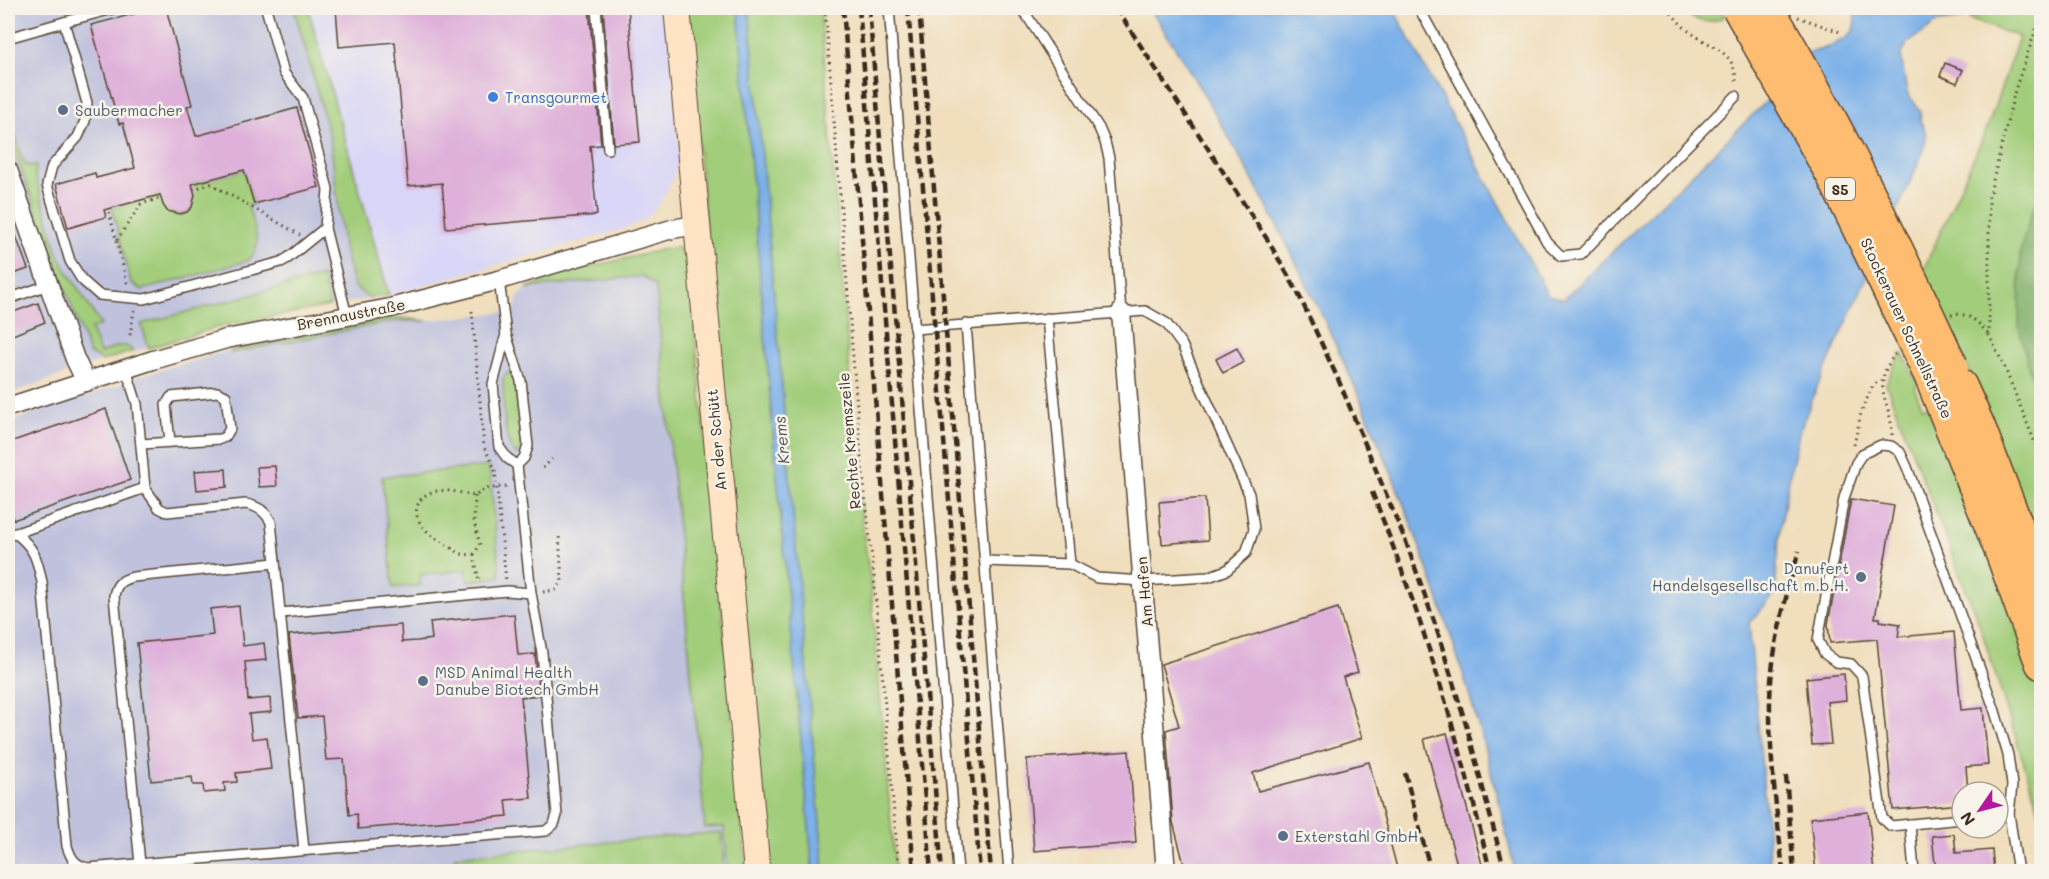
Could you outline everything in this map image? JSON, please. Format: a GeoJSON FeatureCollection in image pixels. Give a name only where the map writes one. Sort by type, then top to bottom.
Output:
{"type":"FeatureCollection","features":[{"type":"Feature","properties":{"kind":"highway","name":"Stockerauer Schnellstraße"},"geometry":{"type":"LineString","coordinates":[[1739,8],[1941,371],[1978,426],[2042,593]]}},
{"type":"Feature","properties":{"kind":"highway","name":"Stockerauer Schnellstraße"},"geometry":{"type":"LineString","coordinates":[[1780,11],[1820,100],[1900,255],[2042,663]]}},
{"type":"Feature","properties":{"kind":"street","name":"An der Schütt"},"geometry":{"type":"LineString","coordinates":[[677,8],[756,872]]}},
{"type":"Feature","properties":{"kind":"street"},"geometry":{"type":"LineString","coordinates":[[8,170],[75,359],[86,382]]}},
{"type":"Feature","properties":{"kind":"street","name":"Brennaustraße"},"geometry":{"type":"LineString","coordinates":[[8,407],[226,339],[390,308],[499,280],[672,229],[696,225]]}},
{"type":"Feature","properties":{"kind":"street","name":"Am Hafen"},"geometry":{"type":"LineString","coordinates":[[1121,312],[1166,872]]}},
{"type":"Feature","properties":{"kind":"lane"},"geometry":{"type":"LineString","coordinates":[[8,38],[116,8]]}},
{"type":"Feature","properties":{"kind":"lane"},"geometry":{"type":"LineString","coordinates":[[266,8],[284,73],[303,98],[328,189],[325,228],[347,316]]}},
{"type":"Feature","properties":{"kind":"lane"},"geometry":{"type":"LineString","coordinates":[[596,8],[608,149]]}},
{"type":"Feature","properties":{"kind":"lane"},"geometry":{"type":"LineString","coordinates":[[889,8],[958,872]]}},
{"type":"Feature","properties":{"kind":"lane"},"geometry":{"type":"LineString","coordinates":[[1022,8],[1099,128],[1105,142],[1109,158],[1121,312]]}},
{"type":"Feature","properties":{"kind":"lane"},"geometry":{"type":"LineString","coordinates":[[1419,8],[1547,242],[1561,256],[1581,254],[1736,96]]}},
{"type":"Feature","properties":{"kind":"lane"},"geometry":{"type":"LineString","coordinates":[[64,22],[87,103],[86,121],[78,137],[52,166],[47,185],[70,261],[82,280],[99,295],[144,299],[280,262],[325,228]]}},
{"type":"Feature","properties":{"kind":"lane"},"geometry":{"type":"LineString","coordinates":[[11,534],[28,543],[37,558],[42,582],[66,835],[71,858],[79,866],[88,868],[546,831],[554,824],[558,815],[542,653],[531,593],[518,465],[524,458],[528,446],[522,381],[506,334],[499,280]]}},
{"type":"Feature","properties":{"kind":"lane"},"geometry":{"type":"LineString","coordinates":[[8,299],[48,285]]}},
{"type":"Feature","properties":{"kind":"lane"},"geometry":{"type":"LineString","coordinates":[[914,328],[1145,311],[1166,323],[1182,345],[1249,494],[1254,529],[1246,553],[1227,570],[1208,577],[1143,581],[1097,578],[1070,564],[985,561]]}},
{"type":"Feature","properties":{"kind":"lane"},"geometry":{"type":"LineString","coordinates":[[1047,318],[1070,564]]}},
{"type":"Feature","properties":{"kind":"lane"},"geometry":{"type":"LineString","coordinates":[[966,324],[1009,872]]}},
{"type":"Feature","properties":{"kind":"lane"},"geometry":{"type":"LineString","coordinates":[[506,334],[493,384],[499,447],[507,458],[518,465]]}},
{"type":"Feature","properties":{"kind":"lane"},"geometry":{"type":"LineString","coordinates":[[126,369],[137,404],[145,488],[159,508],[167,512],[246,504],[257,506],[266,512],[271,522],[304,850]]}},
{"type":"Feature","properties":{"kind":"lane"},"geometry":{"type":"LineString","coordinates":[[141,444],[170,442],[225,437],[229,434],[230,429],[226,396],[217,392],[171,397],[166,405],[170,442]]}},
{"type":"Feature","properties":{"kind":"lane"},"geometry":{"type":"LineString","coordinates":[[1950,820],[1891,826],[1882,818],[1862,676],[1851,664],[1836,662],[1825,654],[1818,640],[1844,498],[1856,463],[1862,454],[1881,445],[1892,446],[1899,452],[1907,467],[1994,708],[2008,755],[2012,785],[2010,804]]}},
{"type":"Feature","properties":{"kind":"lane"},"geometry":{"type":"LineString","coordinates":[[11,534],[145,488]]}},
{"type":"Feature","properties":{"kind":"lane"},"geometry":{"type":"LineString","coordinates":[[140,864],[114,596],[116,586],[123,580],[133,577],[275,563]]}},
{"type":"Feature","properties":{"kind":"lane"},"geometry":{"type":"LineString","coordinates":[[281,612],[507,591],[531,593]]}},
{"type":"Feature","properties":{"kind":"lane"},"geometry":{"type":"LineString","coordinates":[[2010,820],[2018,872]]}},
{"type":"Feature","properties":{"kind":"lane"},"geometry":{"type":"LineString","coordinates":[[1910,824],[1914,872]]}},
{"type":"Feature","properties":{"kind":"path","name":"Rechte Kremszeile"},"geometry":{"type":"LineString","coordinates":[[825,8],[861,457],[874,577],[899,872]]}},
{"type":"Feature","properties":{"kind":"path"},"geometry":{"type":"LineString","coordinates":[[1668,8],[1691,33],[1713,44],[1729,58],[1736,77],[1736,96]]}},
{"type":"Feature","properties":{"kind":"path"},"geometry":{"type":"LineString","coordinates":[[1780,11],[1843,33]]}},
{"type":"Feature","properties":{"kind":"path"},"geometry":{"type":"LineString","coordinates":[[2042,12],[2015,90],[1989,197],[1989,335],[2042,460]]}},
{"type":"Feature","properties":{"kind":"path"},"geometry":{"type":"LineString","coordinates":[[194,189],[211,184],[310,240]]}},
{"type":"Feature","properties":{"kind":"path"},"geometry":{"type":"LineString","coordinates":[[116,242],[141,204],[161,198]]}},
{"type":"Feature","properties":{"kind":"path"},"geometry":{"type":"LineString","coordinates":[[109,212],[134,313],[130,335]]}},
{"type":"Feature","properties":{"kind":"path"},"geometry":{"type":"LineString","coordinates":[[1862,454],[1853,444],[1861,413],[1873,385],[1881,380],[1892,420],[1892,446]]}},
{"type":"Feature","properties":{"kind":"path"},"geometry":{"type":"LineString","coordinates":[[543,468],[552,459]]}},
{"type":"Feature","properties":{"kind":"path"},"geometry":{"type":"LineString","coordinates":[[474,554],[459,553],[425,529],[416,512],[420,500],[431,492],[447,490],[475,496],[486,489],[507,486]]}},
{"type":"Feature","properties":{"kind":"path"},"geometry":{"type":"LineString","coordinates":[[475,496],[474,521],[480,545],[474,554],[481,593]]}},
{"type":"Feature","properties":{"kind":"path"},"geometry":{"type":"LineString","coordinates":[[531,593],[555,590],[562,581],[558,534]]}},
{"type":"Feature","properties":{"kind":"shaded area"},"geometry":{"type":"Polygon","coordinates":[[[8,8],[308,8],[389,295],[222,326],[102,361],[8,394],[8,8]]]}},
{"type":"Feature","properties":{"kind":"shaded area"},"geometry":{"type":"Polygon","coordinates":[[[308,8],[667,8],[679,154],[673,179],[661,202],[646,219],[624,229],[389,295],[308,8]]]}},
{"type":"Feature","properties":{"kind":"shaded area"},"geometry":{"type":"Polygon","coordinates":[[[643,276],[656,287],[705,828],[724,827],[728,871],[8,871],[8,422],[119,385],[139,376],[231,350],[232,353],[394,321],[413,322],[515,311],[518,297],[527,288],[643,276]]]}},
{"type":"Feature","properties":{"kind":"green space"},"geometry":{"type":"Polygon","coordinates":[[[294,8],[308,8],[389,295],[372,298],[354,286],[343,245],[330,138],[294,8]]]}},
{"type":"Feature","properties":{"kind":"green space"},"geometry":{"type":"Polygon","coordinates":[[[685,8],[738,8],[772,421],[813,871],[766,871],[685,8]]]}},
{"type":"Feature","properties":{"kind":"green space"},"geometry":{"type":"Polygon","coordinates":[[[749,8],[820,8],[862,523],[870,578],[895,871],[824,871],[749,8]]]}},
{"type":"Feature","properties":{"kind":"green space"},"geometry":{"type":"Polygon","coordinates":[[[1680,8],[1720,8],[1725,16],[1713,21],[1701,21],[1690,17],[1680,8]]]}},
{"type":"Feature","properties":{"kind":"green space"},"geometry":{"type":"Polygon","coordinates":[[[1982,8],[2041,8],[2041,199],[2032,212],[2030,373],[2041,395],[2041,556],[1964,359],[1923,271],[1988,126],[2019,37],[1969,19],[1982,8]]]}},
{"type":"Feature","properties":{"kind":"green space"},"geometry":{"type":"Polygon","coordinates":[[[8,111],[22,159],[26,165],[36,166],[35,175],[57,251],[65,268],[101,325],[91,329],[100,353],[122,346],[133,351],[102,361],[89,353],[8,134],[8,111]]]}},
{"type":"Feature","properties":{"kind":"green space"},"geometry":{"type":"Polygon","coordinates":[[[244,170],[254,204],[248,206],[257,236],[253,256],[247,261],[142,290],[131,283],[112,208],[160,195],[170,212],[176,215],[183,214],[192,205],[194,196],[192,184],[244,170]]]}},
{"type":"Feature","properties":{"kind":"green space"},"geometry":{"type":"Polygon","coordinates":[[[2041,199],[2041,395],[2030,373],[2019,327],[2020,252],[2032,211],[2041,199]]]}},
{"type":"Feature","properties":{"kind":"green space"},"geometry":{"type":"Polygon","coordinates":[[[674,247],[680,249],[688,259],[747,871],[728,871],[724,827],[705,828],[656,287],[643,276],[527,288],[547,280],[547,277],[674,247]]]}},
{"type":"Feature","properties":{"kind":"green space"},"geometry":{"type":"Polygon","coordinates":[[[322,276],[330,306],[222,326],[149,348],[141,324],[322,276]]]}},
{"type":"Feature","properties":{"kind":"green space"},"geometry":{"type":"Polygon","coordinates":[[[393,317],[427,321],[394,321],[231,353],[231,350],[393,317]]]}},
{"type":"Feature","properties":{"kind":"green space"},"geometry":{"type":"Polygon","coordinates":[[[1903,353],[1917,383],[1915,389],[1923,408],[1931,404],[1995,560],[2041,694],[2041,817],[1981,629],[1886,384],[1903,353]]]}},
{"type":"Feature","properties":{"kind":"green space"},"geometry":{"type":"Polygon","coordinates":[[[509,372],[518,382],[523,439],[523,446],[516,455],[508,441],[505,422],[503,378],[509,372]]]}},
{"type":"Feature","properties":{"kind":"green space"},"geometry":{"type":"Polygon","coordinates":[[[489,466],[500,577],[468,581],[467,570],[420,575],[421,585],[393,588],[382,477],[489,466]]]}},
{"type":"Feature","properties":{"kind":"green space"},"geometry":{"type":"Polygon","coordinates":[[[721,832],[724,871],[456,871],[455,856],[721,832]]]}},
{"type":"Feature","properties":{"kind":"water","name":"Krems"},"geometry":{"type":"Polygon","coordinates":[[[738,8],[749,8],[824,871],[813,871],[772,421],[738,8]]]}},
{"type":"Feature","properties":{"kind":"water"},"geometry":{"type":"Polygon","coordinates":[[[1150,8],[1393,8],[1548,295],[1564,299],[1772,96],[1809,52],[1835,44],[1852,32],[1856,22],[1853,8],[1977,8],[1962,19],[1938,22],[1907,44],[1901,56],[1907,93],[1921,111],[1920,121],[1926,136],[1924,146],[1919,162],[1816,390],[1799,433],[1779,538],[1775,594],[1749,623],[1771,871],[1515,871],[1487,758],[1454,645],[1415,534],[1371,423],[1322,315],[1269,210],[1211,107],[1150,8]]]}},
{"type":"Feature","properties":{"kind":"building"},"geometry":{"type":"Polygon","coordinates":[[[157,8],[166,8],[192,105],[187,106],[196,136],[297,108],[319,187],[254,204],[244,170],[192,184],[195,195],[192,207],[187,212],[180,214],[167,211],[160,195],[104,210],[106,217],[68,228],[56,184],[95,173],[96,178],[135,168],[123,123],[119,124],[91,25],[157,8]]]}},
{"type":"Feature","properties":{"kind":"building","name":"Transgourmet"},"geometry":{"type":"Polygon","coordinates":[[[336,8],[589,8],[601,145],[590,146],[597,215],[446,228],[442,183],[408,186],[395,42],[339,47],[336,8]]]}},
{"type":"Feature","properties":{"kind":"building"},"geometry":{"type":"Polygon","coordinates":[[[603,8],[628,8],[640,142],[614,144],[603,8]]]}},
{"type":"Feature","properties":{"kind":"building"},"geometry":{"type":"Polygon","coordinates":[[[1945,63],[1963,70],[1957,83],[1940,76],[1945,63]]]}},
{"type":"Feature","properties":{"kind":"building"},"geometry":{"type":"Polygon","coordinates":[[[8,218],[28,269],[8,276],[8,218]]]}},
{"type":"Feature","properties":{"kind":"building"},"geometry":{"type":"Polygon","coordinates":[[[38,303],[45,322],[8,337],[8,314],[38,303]]]}},
{"type":"Feature","properties":{"kind":"building"},"geometry":{"type":"Polygon","coordinates":[[[1237,348],[1244,362],[1223,373],[1216,359],[1237,348]]]}},
{"type":"Feature","properties":{"kind":"building"},"geometry":{"type":"Polygon","coordinates":[[[106,409],[130,480],[13,520],[8,502],[8,456],[14,454],[10,442],[106,409]]]}},
{"type":"Feature","properties":{"kind":"building"},"geometry":{"type":"Polygon","coordinates":[[[275,466],[277,486],[259,487],[257,467],[275,466]]]}},
{"type":"Feature","properties":{"kind":"building"},"geometry":{"type":"Polygon","coordinates":[[[226,469],[227,487],[197,490],[195,471],[226,469]]]}},
{"type":"Feature","properties":{"kind":"building"},"geometry":{"type":"Polygon","coordinates":[[[1205,498],[1208,540],[1162,544],[1159,502],[1205,498]]]}},
{"type":"Feature","properties":{"kind":"building"},"geometry":{"type":"Polygon","coordinates":[[[1851,499],[1894,506],[1875,618],[1900,624],[1898,637],[1954,632],[1961,710],[1983,708],[1988,765],[1966,767],[1967,780],[1950,780],[1950,805],[1893,810],[1877,639],[1830,643],[1828,624],[1851,499]]]}},
{"type":"Feature","properties":{"kind":"building"},"geometry":{"type":"Polygon","coordinates":[[[239,606],[243,646],[264,643],[266,660],[245,662],[248,700],[270,698],[271,712],[249,714],[252,739],[267,737],[271,769],[236,773],[237,782],[224,783],[225,791],[204,793],[203,785],[193,785],[192,777],[151,781],[137,643],[213,635],[210,609],[239,606]]]}},
{"type":"Feature","properties":{"kind":"building"},"geometry":{"type":"Polygon","coordinates":[[[1338,608],[1358,672],[1343,677],[1362,738],[1253,773],[1258,791],[1369,762],[1398,872],[1186,872],[1173,822],[1166,730],[1179,726],[1161,664],[1338,608]]]}},
{"type":"Feature","properties":{"kind":"building"},"geometry":{"type":"Polygon","coordinates":[[[514,614],[518,655],[535,654],[539,695],[521,697],[531,798],[506,800],[508,816],[358,829],[357,814],[349,815],[344,759],[326,760],[322,716],[298,718],[289,635],[401,625],[402,642],[417,641],[432,639],[430,622],[514,614]]]}},
{"type":"Feature","properties":{"kind":"building"},"geometry":{"type":"Polygon","coordinates":[[[1844,674],[1846,700],[1827,702],[1831,744],[1812,745],[1806,678],[1844,674]]]}},
{"type":"Feature","properties":{"kind":"building"},"geometry":{"type":"Polygon","coordinates":[[[1447,733],[1484,872],[1459,872],[1424,739],[1447,733]]]}},
{"type":"Feature","properties":{"kind":"building"},"geometry":{"type":"Polygon","coordinates":[[[1129,751],[1136,843],[1034,851],[1027,759],[1129,751]]]}},
{"type":"Feature","properties":{"kind":"building"},"geometry":{"type":"Polygon","coordinates":[[[1868,812],[1874,872],[1816,872],[1810,818],[1868,812]]]}},
{"type":"Feature","properties":{"kind":"building"},"geometry":{"type":"Polygon","coordinates":[[[1950,834],[1950,840],[1955,840],[1956,853],[1992,850],[1994,872],[1936,872],[1932,836],[1950,834]]]}},
{"type":"Feature","properties":{"kind":"railway"},"geometry":{"type":"LineString","coordinates":[[843,8],[914,872]]}},
{"type":"Feature","properties":{"kind":"railway"},"geometry":{"type":"LineString","coordinates":[[859,8],[931,872]]}},
{"type":"Feature","properties":{"kind":"railway"},"geometry":{"type":"LineString","coordinates":[[869,8],[942,872]]}},
{"type":"Feature","properties":{"kind":"railway"},"geometry":{"type":"LineString","coordinates":[[908,8],[980,872]]}},
{"type":"Feature","properties":{"kind":"railway"},"geometry":{"type":"LineString","coordinates":[[919,8],[991,872]]}},
{"type":"Feature","properties":{"kind":"railway"},"geometry":{"type":"LineString","coordinates":[[1116,8],[1267,239],[1297,291],[1338,379],[1406,542],[1436,627],[1467,728],[1505,872]]}},
{"type":"Feature","properties":{"kind":"railway"},"geometry":{"type":"LineString","coordinates":[[1372,492],[1407,585],[1453,727],[1490,872]]}},
{"type":"Feature","properties":{"kind":"railway"},"geometry":{"type":"LineString","coordinates":[[1783,872],[1771,752],[1770,691],[1778,630],[1799,551]]}},
{"type":"Feature","properties":{"kind":"railway"},"geometry":{"type":"LineString","coordinates":[[1405,773],[1431,872]]}},
{"type":"Feature","properties":{"kind":"railway"},"geometry":{"type":"LineString","coordinates":[[1786,776],[1794,872]]}},
{"type":"Feature","properties":{"kind":"place","name":"Transgourmet"},"geometry":{"type":"Point","coordinates":[493,97]}},
{"type":"Feature","properties":{"kind":"place","name":"Saubermacher"},"geometry":{"type":"Point","coordinates":[63,110]}},
{"type":"Feature","properties":{"kind":"place","name":"Danufert Handelsgesellschaft m.b.H."},"geometry":{"type":"Point","coordinates":[1861,577]}},
{"type":"Feature","properties":{"kind":"place","name":"MSD Animal Health Danube Biotech GmbH"},"geometry":{"type":"Point","coordinates":[423,681]}},
{"type":"Feature","properties":{"kind":"place","name":"Exterstahl GmbH"},"geometry":{"type":"Point","coordinates":[1283,836]}}]}
